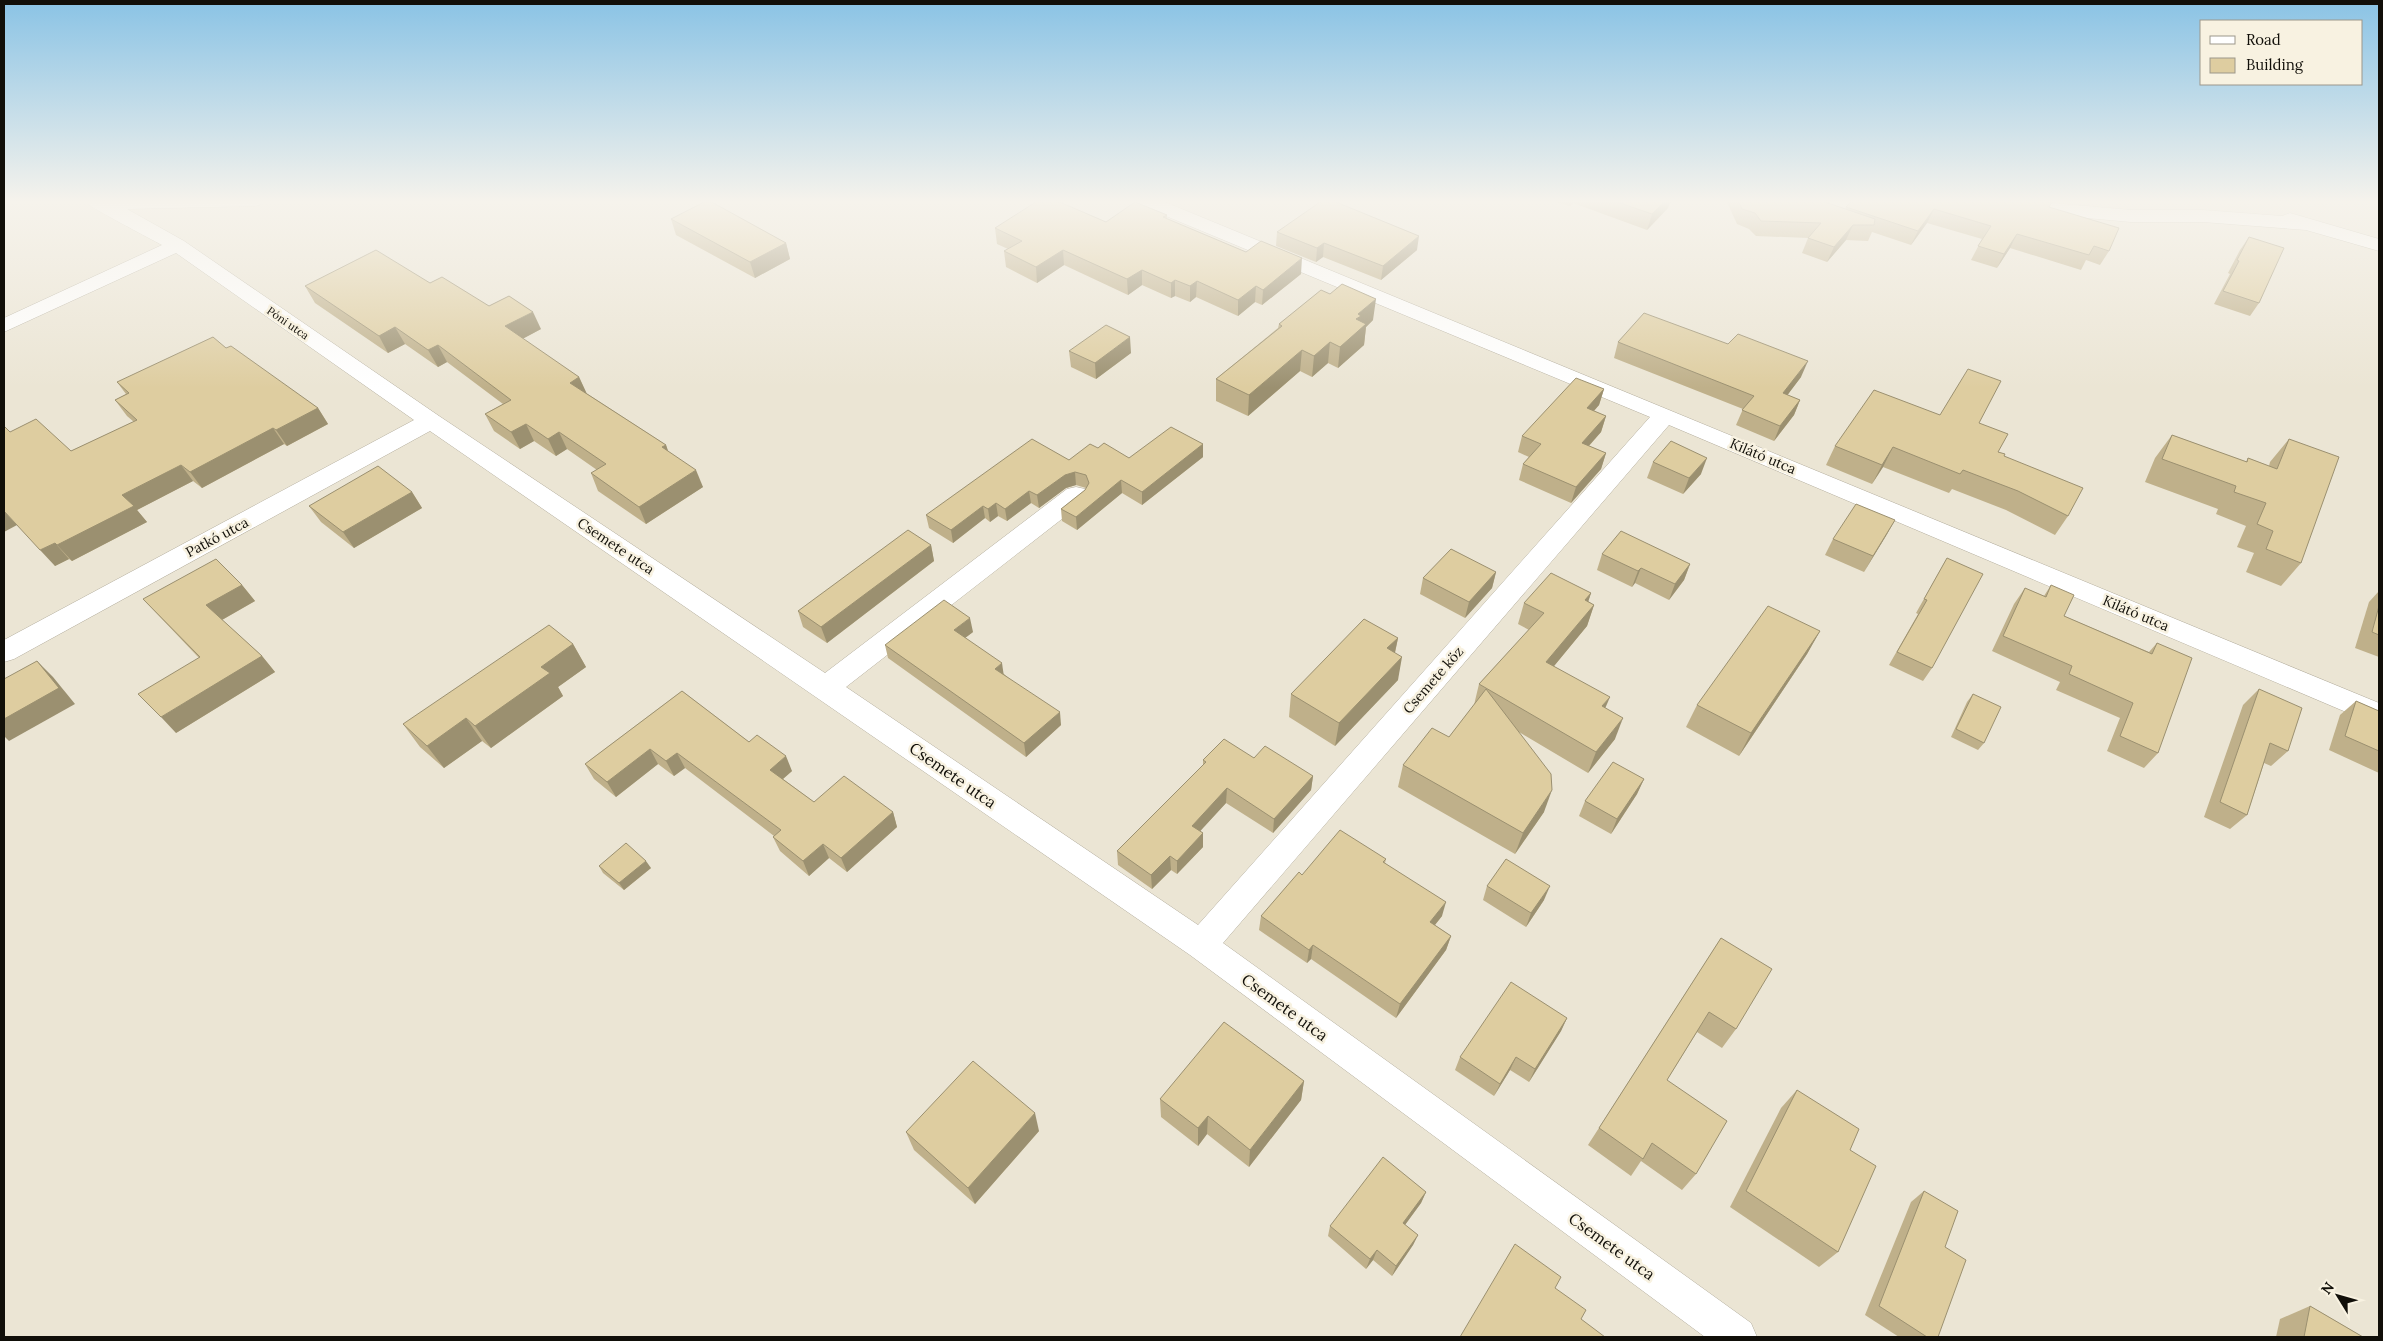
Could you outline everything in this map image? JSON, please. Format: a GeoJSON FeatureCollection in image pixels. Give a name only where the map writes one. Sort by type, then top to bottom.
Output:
{"type":"FeatureCollection","features":[{"type":"Feature","properties":{"kind":"street"},"geometry":{"type":"LineString","coordinates":[[4,326],[139,263]]}},
{"type":"Feature","properties":{"kind":"street","name":"Póni utca"},"geometry":{"type":"LineString","coordinates":[[202,263],[431,421]]}},
{"type":"Feature","properties":{"kind":"street","name":"Kilátó utca"},"geometry":{"type":"LineString","coordinates":[[1296,263],[1665,415],[2379,715]]}},
{"type":"Feature","properties":{"kind":"street","name":"Csemete köz"},"geometry":{"type":"LineString","coordinates":[[1201,946],[1665,415]]}},
{"type":"Feature","properties":{"kind":"street","name":"Patkó utca"},"geometry":{"type":"LineString","coordinates":[[5,649],[431,421]]}},
{"type":"Feature","properties":{"kind":"street","name":"Csemete utca"},"geometry":{"type":"LineString","coordinates":[[431,421],[826,688],[1201,946],[1737,1337]]}},
{"type":"Feature","properties":{"kind":"street"},"geometry":{"type":"LineString","coordinates":[[826,688],[1076,495]]}},
{"type":"Feature","properties":{"kind":"building"},"geometry":{"type":"Polygon","coordinates":[[[351,263],[397,263],[430,283],[442,277],[489,306],[509,296],[533,312],[505,326],[579,377],[570,383],[666,445],[662,447],[696,470],[639,507],[591,473],[606,464],[559,432],[548,439],[526,424],[511,432],[485,414],[511,400],[438,345],[428,350],[395,327],[379,336],[305,286],[351,263]]]}},
{"type":"Feature","properties":{"kind":"building"},"geometry":{"type":"Polygon","coordinates":[[[1027,263],[1043,263],[1036,267],[1027,263]]]}},
{"type":"Feature","properties":{"kind":"building"},"geometry":{"type":"Polygon","coordinates":[[[1091,263],[1296,263],[1263,290],[1256,286],[1238,300],[1197,281],[1190,286],[1175,280],[1171,283],[1142,270],[1127,279],[1091,263]]]}},
{"type":"Feature","properties":{"kind":"building"},"geometry":{"type":"Polygon","coordinates":[[[1374,263],[1387,263],[1383,266],[1374,263]]]}},
{"type":"Feature","properties":{"kind":"building"},"geometry":{"type":"Polygon","coordinates":[[[2238,263],[2277,263],[2259,303],[2223,291],[2238,263]]]}},
{"type":"Feature","properties":{"kind":"building"},"geometry":{"type":"Polygon","coordinates":[[[1342,284],[1376,299],[1358,314],[1361,316],[1356,319],[1366,324],[1340,347],[1330,342],[1314,356],[1302,350],[1249,395],[1216,379],[1282,326],[1279,324],[1321,290],[1330,294],[1342,284]]]}},
{"type":"Feature","properties":{"kind":"building"},"geometry":{"type":"Polygon","coordinates":[[[1644,313],[1728,344],[1738,334],[1808,361],[1783,393],[1800,400],[1780,426],[1742,410],[1754,396],[1618,342],[1644,313]]]}},
{"type":"Feature","properties":{"kind":"building"},"geometry":{"type":"Polygon","coordinates":[[[1106,325],[1130,337],[1095,363],[1069,351],[1106,325]]]}},
{"type":"Feature","properties":{"kind":"building"},"geometry":{"type":"Polygon","coordinates":[[[213,337],[226,348],[231,346],[318,408],[276,430],[273,428],[190,472],[181,465],[122,495],[134,506],[57,545],[55,543],[40,550],[4,511],[4,426],[10,432],[36,419],[71,451],[137,420],[115,400],[129,393],[117,382],[213,337]]]}},
{"type":"Feature","properties":{"kind":"building"},"geometry":{"type":"Polygon","coordinates":[[[1968,369],[2001,381],[1979,423],[2008,434],[1998,452],[2083,488],[2068,516],[2018,491],[1963,470],[1960,474],[1893,447],[1882,465],[1835,446],[1874,390],[1940,415],[1968,369]]]}},
{"type":"Feature","properties":{"kind":"building"},"geometry":{"type":"Polygon","coordinates":[[[1576,378],[1604,389],[1587,408],[1606,416],[1582,443],[1606,453],[1576,487],[1523,464],[1541,444],[1522,436],[1576,378]]]}},
{"type":"Feature","properties":{"kind":"building"},"geometry":{"type":"Polygon","coordinates":[[[1171,427],[1203,444],[1142,492],[1121,480],[1076,517],[1061,509],[1085,490],[1089,483],[1086,475],[1075,472],[1065,475],[1037,495],[1029,491],[1005,509],[996,503],[988,509],[983,506],[951,530],[926,515],[1032,439],[1069,460],[1090,444],[1098,448],[1104,443],[1129,458],[1171,427]]]}},
{"type":"Feature","properties":{"kind":"building"},"geometry":{"type":"Polygon","coordinates":[[[2172,435],[2247,462],[2248,458],[2277,469],[2289,439],[2339,457],[2301,563],[2266,549],[2273,531],[2257,524],[2266,503],[2234,492],[2236,486],[2162,459],[2172,435]]]}},
{"type":"Feature","properties":{"kind":"building"},"geometry":{"type":"Polygon","coordinates":[[[1671,441],[1707,458],[1689,478],[1653,462],[1671,441]]]}},
{"type":"Feature","properties":{"kind":"building"},"geometry":{"type":"Polygon","coordinates":[[[378,466],[412,492],[343,532],[309,506],[378,466]]]}},
{"type":"Feature","properties":{"kind":"building"},"geometry":{"type":"Polygon","coordinates":[[[1856,504],[1895,520],[1873,556],[1833,539],[1856,504]]]}},
{"type":"Feature","properties":{"kind":"building"},"geometry":{"type":"Polygon","coordinates":[[[908,530],[931,545],[821,627],[798,611],[908,530]]]}},
{"type":"Feature","properties":{"kind":"building"},"geometry":{"type":"Polygon","coordinates":[[[1621,531],[1690,564],[1675,584],[1641,568],[1638,571],[1602,554],[1621,531]]]}},
{"type":"Feature","properties":{"kind":"building"},"geometry":{"type":"Polygon","coordinates":[[[1451,549],[1496,572],[1469,602],[1423,578],[1451,549]]]}},
{"type":"Feature","properties":{"kind":"building"},"geometry":{"type":"Polygon","coordinates":[[[1947,558],[1983,574],[1932,668],[1897,652],[1927,600],[1924,599],[1947,558]]]}},
{"type":"Feature","properties":{"kind":"building"},"geometry":{"type":"Polygon","coordinates":[[[216,559],[242,585],[206,605],[262,656],[161,717],[138,694],[200,657],[143,599],[216,559]]]}},
{"type":"Feature","properties":{"kind":"building"},"geometry":{"type":"Polygon","coordinates":[[[1551,573],[1591,593],[1585,600],[1594,605],[1546,662],[1610,697],[1602,706],[1623,718],[1596,752],[1479,684],[1544,613],[1524,603],[1551,573]]]}},
{"type":"Feature","properties":{"kind":"building"},"geometry":{"type":"Polygon","coordinates":[[[2051,585],[2074,595],[2064,616],[2152,654],[2157,643],[2192,658],[2158,753],[2120,736],[2133,703],[2069,674],[2072,666],[2003,636],[2025,588],[2046,597],[2051,585]]]}},
{"type":"Feature","properties":{"kind":"building"},"geometry":{"type":"Polygon","coordinates":[[[944,600],[970,618],[954,630],[1002,663],[995,669],[1060,712],[1024,743],[885,645],[944,600]]]}},
{"type":"Feature","properties":{"kind":"building"},"geometry":{"type":"Polygon","coordinates":[[[1768,606],[1820,631],[1751,733],[1697,705],[1768,606]]]}},
{"type":"Feature","properties":{"kind":"building"},"geometry":{"type":"Polygon","coordinates":[[[2379,606],[2379,635],[2372,632],[2379,606]]]}},
{"type":"Feature","properties":{"kind":"building"},"geometry":{"type":"Polygon","coordinates":[[[1364,619],[1398,638],[1387,648],[1402,657],[1339,723],[1291,694],[1364,619]]]}},
{"type":"Feature","properties":{"kind":"building"},"geometry":{"type":"Polygon","coordinates":[[[549,625],[573,644],[541,667],[550,673],[475,726],[466,718],[427,746],[403,724],[549,625]]]}},
{"type":"Feature","properties":{"kind":"building"},"geometry":{"type":"Polygon","coordinates":[[[37,661],[59,688],[4,719],[4,679],[37,661]]]}},
{"type":"Feature","properties":{"kind":"building"},"geometry":{"type":"Polygon","coordinates":[[[1486,689],[1551,774],[1552,790],[1523,833],[1403,765],[1432,728],[1449,737],[1486,689]]]}},
{"type":"Feature","properties":{"kind":"building"},"geometry":{"type":"Polygon","coordinates":[[[2259,689],[2302,708],[2288,751],[2270,743],[2247,815],[2220,802],[2259,689]]]}},
{"type":"Feature","properties":{"kind":"building"},"geometry":{"type":"Polygon","coordinates":[[[682,691],[749,742],[757,735],[786,756],[770,770],[814,802],[844,776],[893,812],[841,858],[823,844],[803,861],[773,837],[781,830],[677,753],[666,761],[650,749],[607,782],[585,764],[682,691]]]}},
{"type":"Feature","properties":{"kind":"building"},"geometry":{"type":"Polygon","coordinates":[[[1973,694],[2001,707],[1984,743],[1956,729],[1973,694]]]}},
{"type":"Feature","properties":{"kind":"building"},"geometry":{"type":"Polygon","coordinates":[[[2356,701],[2379,711],[2379,751],[2345,736],[2356,701]]]}},
{"type":"Feature","properties":{"kind":"building"},"geometry":{"type":"Polygon","coordinates":[[[1224,739],[1254,758],[1265,746],[1313,776],[1274,819],[1227,788],[1192,826],[1203,833],[1177,861],[1170,856],[1151,875],[1117,851],[1206,762],[1203,760],[1224,739]]]}},
{"type":"Feature","properties":{"kind":"building"},"geometry":{"type":"Polygon","coordinates":[[[1613,762],[1644,779],[1617,819],[1585,801],[1613,762]]]}},
{"type":"Feature","properties":{"kind":"building"},"geometry":{"type":"Polygon","coordinates":[[[1340,830],[1386,859],[1383,862],[1446,902],[1430,922],[1451,936],[1400,1004],[1313,945],[1309,950],[1261,916],[1299,872],[1302,875],[1340,830]]]}},
{"type":"Feature","properties":{"kind":"building"},"geometry":{"type":"Polygon","coordinates":[[[626,843],[646,861],[619,883],[599,866],[626,843]]]}},
{"type":"Feature","properties":{"kind":"building"},"geometry":{"type":"Polygon","coordinates":[[[1506,859],[1550,886],[1531,913],[1487,886],[1506,859]]]}},
{"type":"Feature","properties":{"kind":"building"},"geometry":{"type":"Polygon","coordinates":[[[1721,938],[1772,969],[1736,1029],[1709,1012],[1667,1080],[1727,1121],[1696,1174],[1652,1143],[1643,1159],[1599,1128],[1721,938]]]}},
{"type":"Feature","properties":{"kind":"building"},"geometry":{"type":"Polygon","coordinates":[[[1511,982],[1567,1018],[1535,1069],[1516,1057],[1500,1084],[1460,1057],[1511,982]]]}},
{"type":"Feature","properties":{"kind":"building"},"geometry":{"type":"Polygon","coordinates":[[[1224,1022],[1304,1081],[1250,1150],[1208,1116],[1198,1128],[1160,1099],[1224,1022]]]}},
{"type":"Feature","properties":{"kind":"building"},"geometry":{"type":"Polygon","coordinates":[[[973,1061],[1035,1113],[968,1188],[906,1132],[973,1061]]]}},
{"type":"Feature","properties":{"kind":"building"},"geometry":{"type":"Polygon","coordinates":[[[1797,1090],[1859,1129],[1850,1150],[1876,1166],[1838,1252],[1746,1191],[1797,1090]]]}},
{"type":"Feature","properties":{"kind":"building"},"geometry":{"type":"Polygon","coordinates":[[[1383,1157],[1426,1192],[1403,1223],[1418,1235],[1396,1266],[1377,1250],[1370,1259],[1330,1226],[1383,1157]]]}},
{"type":"Feature","properties":{"kind":"building"},"geometry":{"type":"Polygon","coordinates":[[[1924,1191],[1958,1211],[1945,1247],[1966,1260],[1938,1337],[1927,1337],[1879,1306],[1924,1191]]]}},
{"type":"Feature","properties":{"kind":"building"},"geometry":{"type":"Polygon","coordinates":[[[1515,1244],[1561,1277],[1555,1288],[1586,1310],[1581,1319],[1605,1337],[1460,1337],[1515,1244]]]}},
{"type":"Feature","properties":{"kind":"building"},"geometry":{"type":"Polygon","coordinates":[[[2310,1306],[2363,1337],[2304,1337],[2310,1306]]]}}]}
